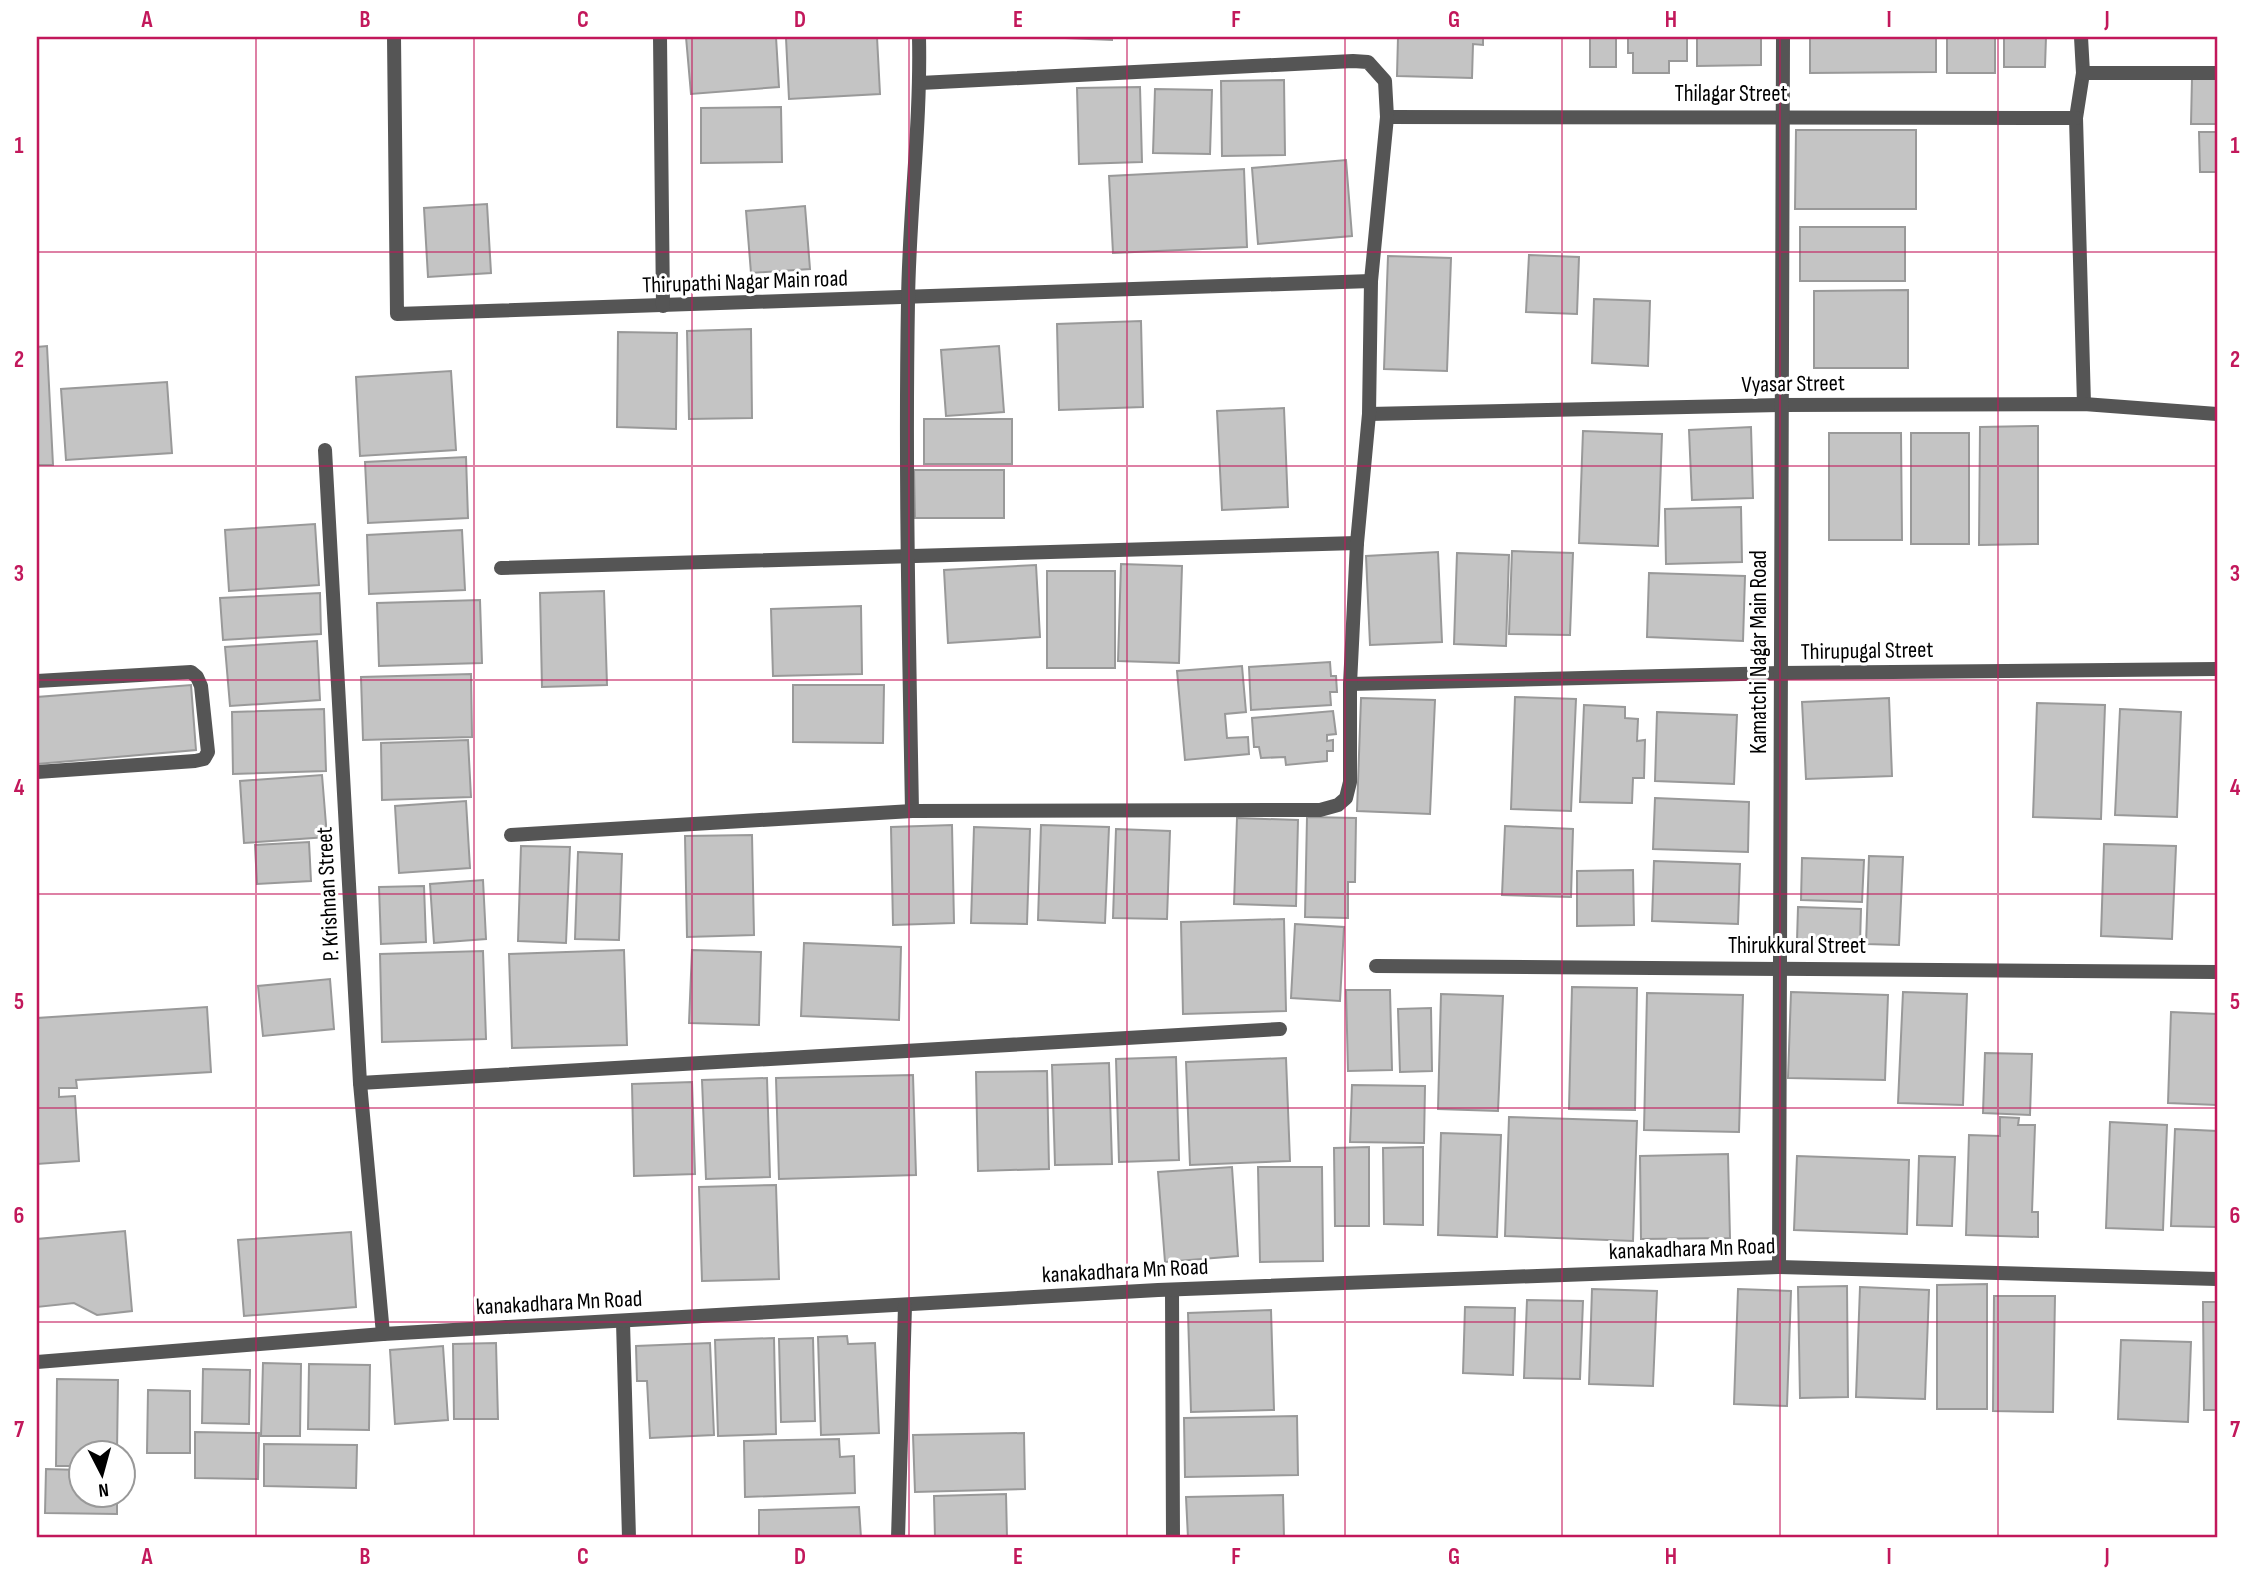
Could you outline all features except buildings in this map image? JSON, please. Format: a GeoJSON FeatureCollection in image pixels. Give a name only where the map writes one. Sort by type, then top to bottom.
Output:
{"type":"FeatureCollection","features":[{"type":"Feature","properties":{"kind":"street","name":"Thirupathi Nagar Main road"},"geometry":{"type":"LineString","coordinates":[[394,37],[397,314],[908,299],[1371,281]]}},
{"type":"Feature","properties":{"kind":"street"},"geometry":{"type":"LineString","coordinates":[[660,37],[663,306]]}},
{"type":"Feature","properties":{"kind":"street"},"geometry":{"type":"LineString","coordinates":[[912,811],[907,558],[908,299],[920,83],[919,37]]}},
{"type":"Feature","properties":{"kind":"street","name":"Kamatchi Nagar Main Road"},"geometry":{"type":"LineString","coordinates":[[1779,1267],[1783,37]]}},
{"type":"Feature","properties":{"kind":"street"},"geometry":{"type":"LineString","coordinates":[[2081,37],[2083,73],[2076,118],[2084,404]]}},
{"type":"Feature","properties":{"kind":"street"},"geometry":{"type":"LineString","coordinates":[[511,835],[912,811],[1320,810],[1338,805],[1346,798],[1350,782],[1350,684],[1357,543],[1369,414],[1371,281],[1387,117],[1385,81],[1368,62],[920,83]]}},
{"type":"Feature","properties":{"kind":"street"},"geometry":{"type":"LineString","coordinates":[[2083,73],[2217,73]]}},
{"type":"Feature","properties":{"kind":"street","name":"Thilagar Street"},"geometry":{"type":"LineString","coordinates":[[1387,117],[1782,115],[2076,118]]}},
{"type":"Feature","properties":{"kind":"street","name":"Vyasar Street"},"geometry":{"type":"LineString","coordinates":[[1369,414],[1780,405],[2084,404],[2217,414]]}},
{"type":"Feature","properties":{"kind":"street","name":"P. Krishnan Street"},"geometry":{"type":"LineString","coordinates":[[325,450],[360,1083],[383,1334]]}},
{"type":"Feature","properties":{"kind":"street"},"geometry":{"type":"LineString","coordinates":[[500,568],[1357,543]]}},
{"type":"Feature","properties":{"kind":"street","name":"Thirupugal Street"},"geometry":{"type":"LineString","coordinates":[[1350,684],[1780,673],[2217,669]]}},
{"type":"Feature","properties":{"kind":"street"},"geometry":{"type":"LineString","coordinates":[[37,681],[191,672],[201,686],[208,752],[204,759],[195,761],[37,772]]}},
{"type":"Feature","properties":{"kind":"street","name":"Thirukkural Street"},"geometry":{"type":"LineString","coordinates":[[1376,966],[2217,972]]}},
{"type":"Feature","properties":{"kind":"street"},"geometry":{"type":"LineString","coordinates":[[360,1083],[1280,1029]]}},
{"type":"Feature","properties":{"kind":"street","name":"kanakadhara Mn Road"},"geometry":{"type":"LineString","coordinates":[[37,1362],[383,1334],[905,1307],[1172,1290],[1779,1267],[2217,1279]]}},
{"type":"Feature","properties":{"kind":"street"},"geometry":{"type":"LineString","coordinates":[[1172,1290],[1172,1538]]}},
{"type":"Feature","properties":{"kind":"street"},"geometry":{"type":"LineString","coordinates":[[898,1538],[905,1307]]}},
{"type":"Feature","properties":{"kind":"street"},"geometry":{"type":"LineString","coordinates":[[623,1322],[629,1538]]}}]}
